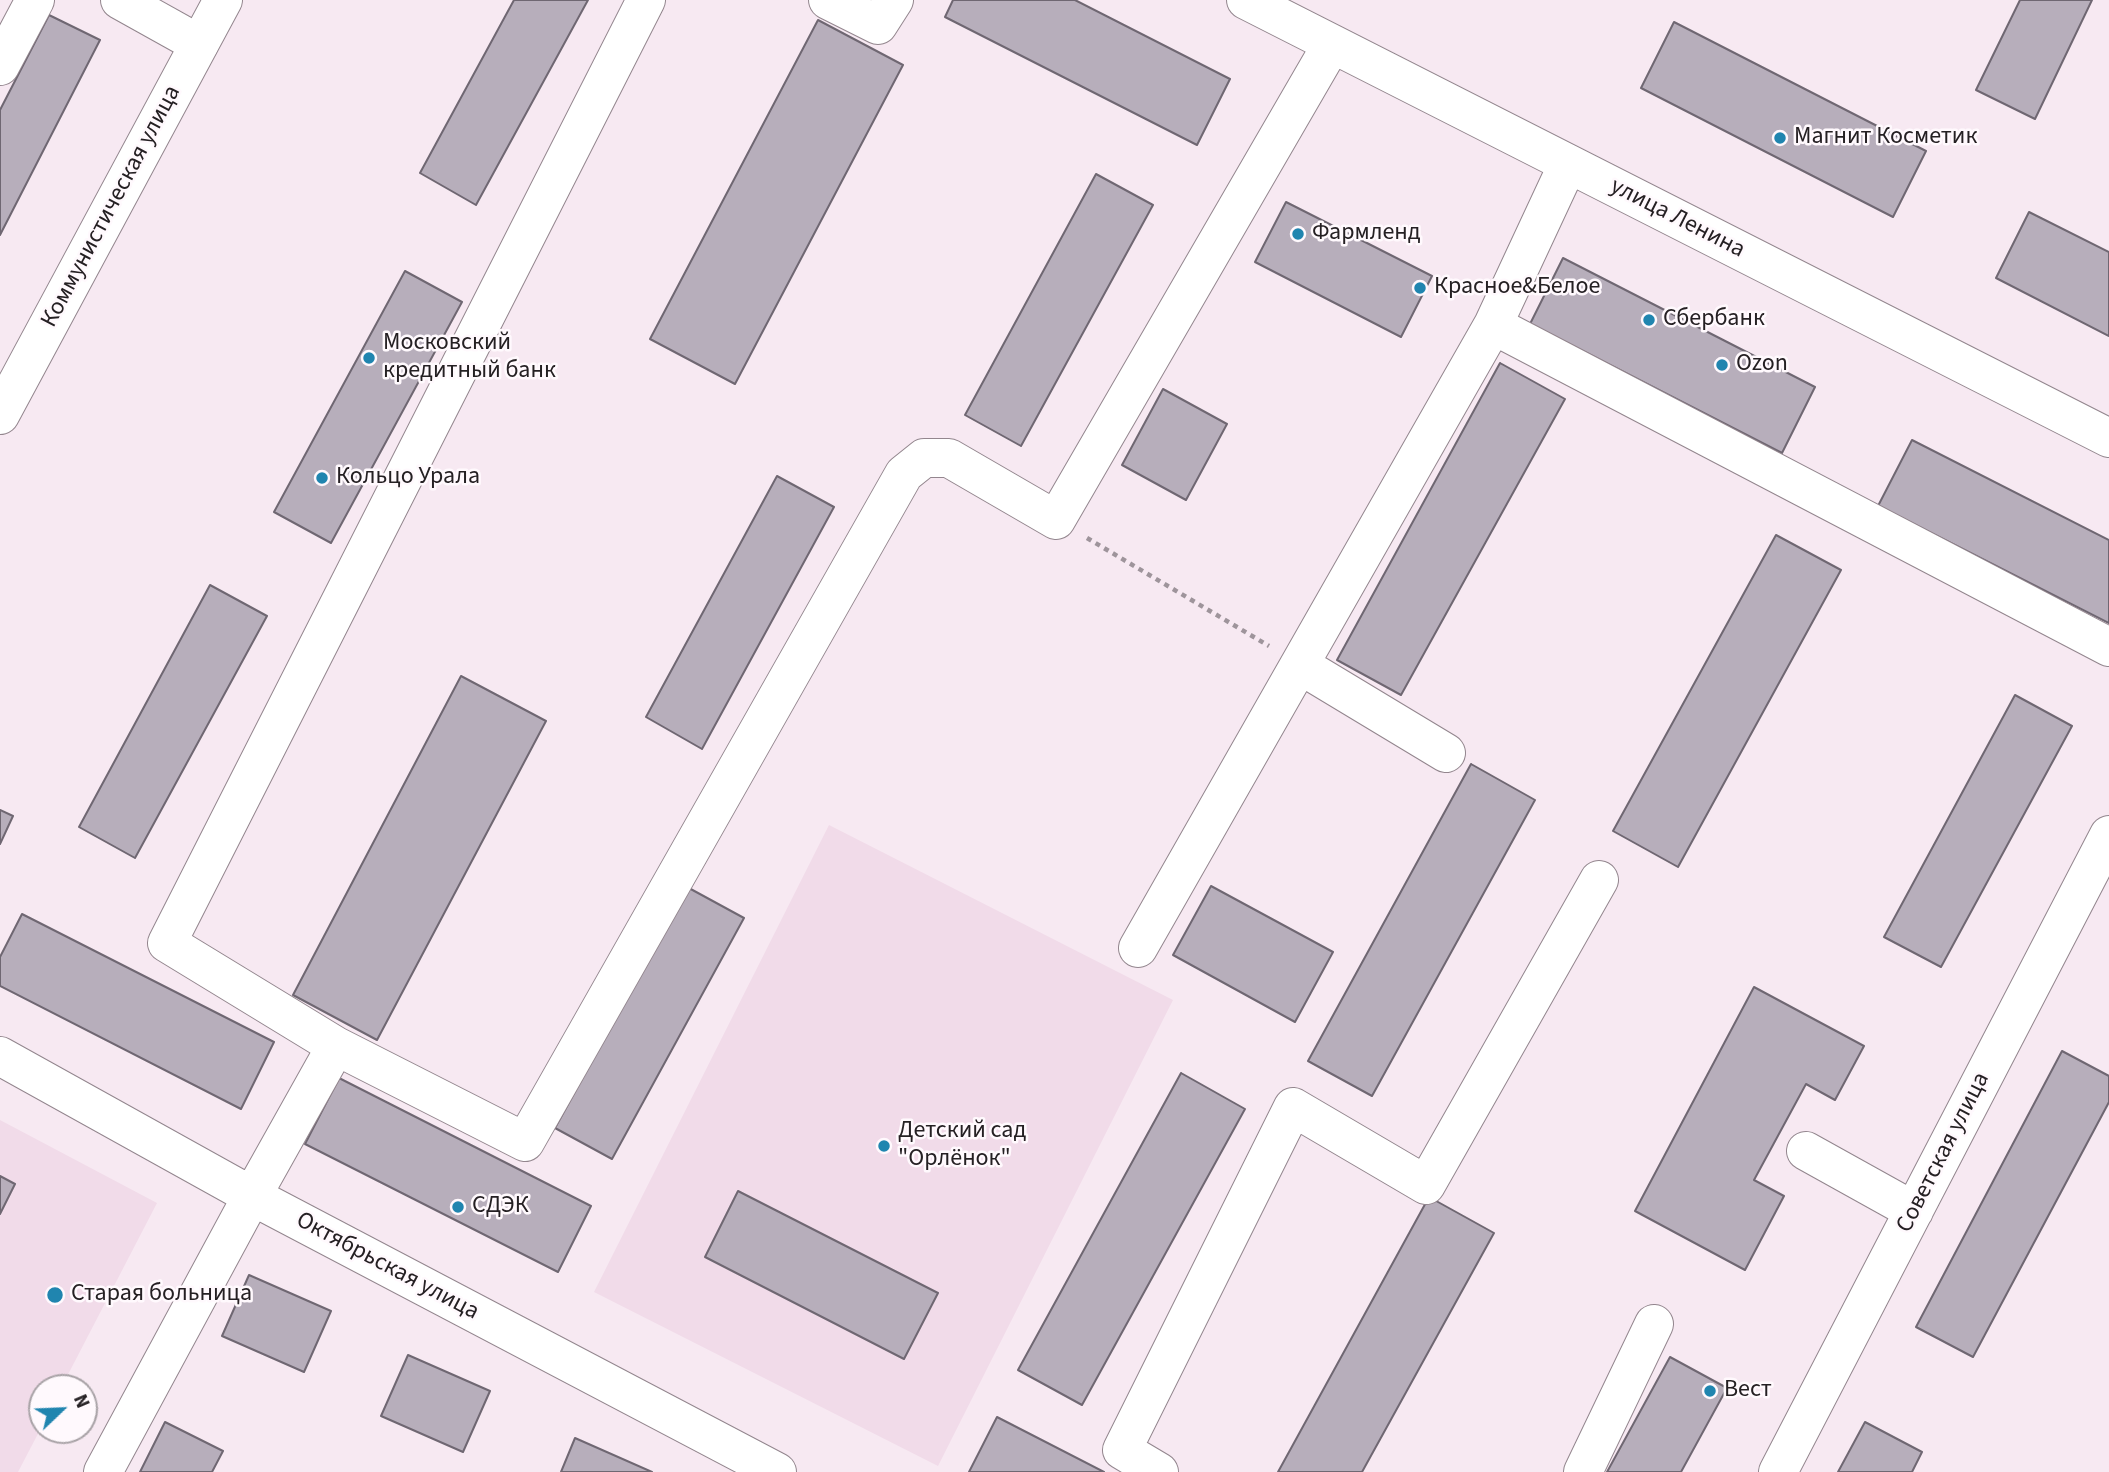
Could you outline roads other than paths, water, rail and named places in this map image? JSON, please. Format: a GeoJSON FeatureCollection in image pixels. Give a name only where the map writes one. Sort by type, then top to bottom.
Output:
{"type":"FeatureCollection","features":[{"type":"Feature","properties":{"kind":"street"},"geometry":{"type":"LineString","coordinates":[[0,66],[35,0]]}},
{"type":"Feature","properties":{"kind":"street"},"geometry":{"type":"LineString","coordinates":[[120,0],[200,44]]}},
{"type":"Feature","properties":{"kind":"street","name":"Коммунистическая улица"},"geometry":{"type":"LineString","coordinates":[[0,415],[223,0]]}},
{"type":"Feature","properties":{"kind":"street"},"geometry":{"type":"LineString","coordinates":[[646,0],[167,943],[336,1046],[525,1142],[904,474],[924,458],[949,458],[1056,520],[1332,44]]}},
{"type":"Feature","properties":{"kind":"street"},"geometry":{"type":"LineString","coordinates":[[828,0],[878,25],[894,0]]}},
{"type":"Feature","properties":{"kind":"street","name":"улица Ленина"},"geometry":{"type":"LineString","coordinates":[[1246,0],[2109,438]]}},
{"type":"Feature","properties":{"kind":"street"},"geometry":{"type":"LineString","coordinates":[[1138,948],[1493,325],[1568,164]]}},
{"type":"Feature","properties":{"kind":"street"},"geometry":{"type":"LineString","coordinates":[[1493,325],[2109,647]]}},
{"type":"Feature","properties":{"kind":"street"},"geometry":{"type":"LineString","coordinates":[[1300,665],[1446,753]]}},
{"type":"Feature","properties":{"kind":"street","name":"Советская улица"},"geometry":{"type":"LineString","coordinates":[[1779,1472],[2109,835]]}},
{"type":"Feature","properties":{"kind":"street"},"geometry":{"type":"LineString","coordinates":[[1159,1472],[1122,1450],[1293,1107],[1426,1185],[1599,880]]}},
{"type":"Feature","properties":{"kind":"street"},"geometry":{"type":"LineString","coordinates":[[103,1472],[336,1046]]}},
{"type":"Feature","properties":{"kind":"street","name":"Октябрьская улица"},"geometry":{"type":"LineString","coordinates":[[0,1056],[252,1196],[777,1472]]}},
{"type":"Feature","properties":{"kind":"street"},"geometry":{"type":"LineString","coordinates":[[1805,1151],[1914,1211]]}},
{"type":"Feature","properties":{"kind":"street"},"geometry":{"type":"LineString","coordinates":[[1583,1472],[1654,1324]]}},
{"type":"Feature","properties":{"kind":"place","name":"Магнит Косметик"},"geometry":{"type":"Point","coordinates":[1780,138]}},
{"type":"Feature","properties":{"kind":"place","name":"Фармленд"},"geometry":{"type":"Point","coordinates":[1298,234]}},
{"type":"Feature","properties":{"kind":"place","name":"Красное&Белое"},"geometry":{"type":"Point","coordinates":[1420,288]}},
{"type":"Feature","properties":{"kind":"place","name":"Сбербанк"},"geometry":{"type":"Point","coordinates":[1649,320]}},
{"type":"Feature","properties":{"kind":"place","name":"Московский кредитный банк"},"geometry":{"type":"Point","coordinates":[369,358]}},
{"type":"Feature","properties":{"kind":"place","name":"Ozon"},"geometry":{"type":"Point","coordinates":[1722,365]}},
{"type":"Feature","properties":{"kind":"place","name":"Кольцо Урала"},"geometry":{"type":"Point","coordinates":[322,478]}},
{"type":"Feature","properties":{"kind":"place","name":"Детский сад \"Орлёнок\""},"geometry":{"type":"Point","coordinates":[884,1146]}},
{"type":"Feature","properties":{"kind":"place","name":"СДЭК"},"geometry":{"type":"Point","coordinates":[458,1207]}},
{"type":"Feature","properties":{"kind":"place","name":"Старая больница"},"geometry":{"type":"Point","coordinates":[55,1295]}},
{"type":"Feature","properties":{"kind":"place","name":"Вест"},"geometry":{"type":"Point","coordinates":[1710,1391]}}]}
